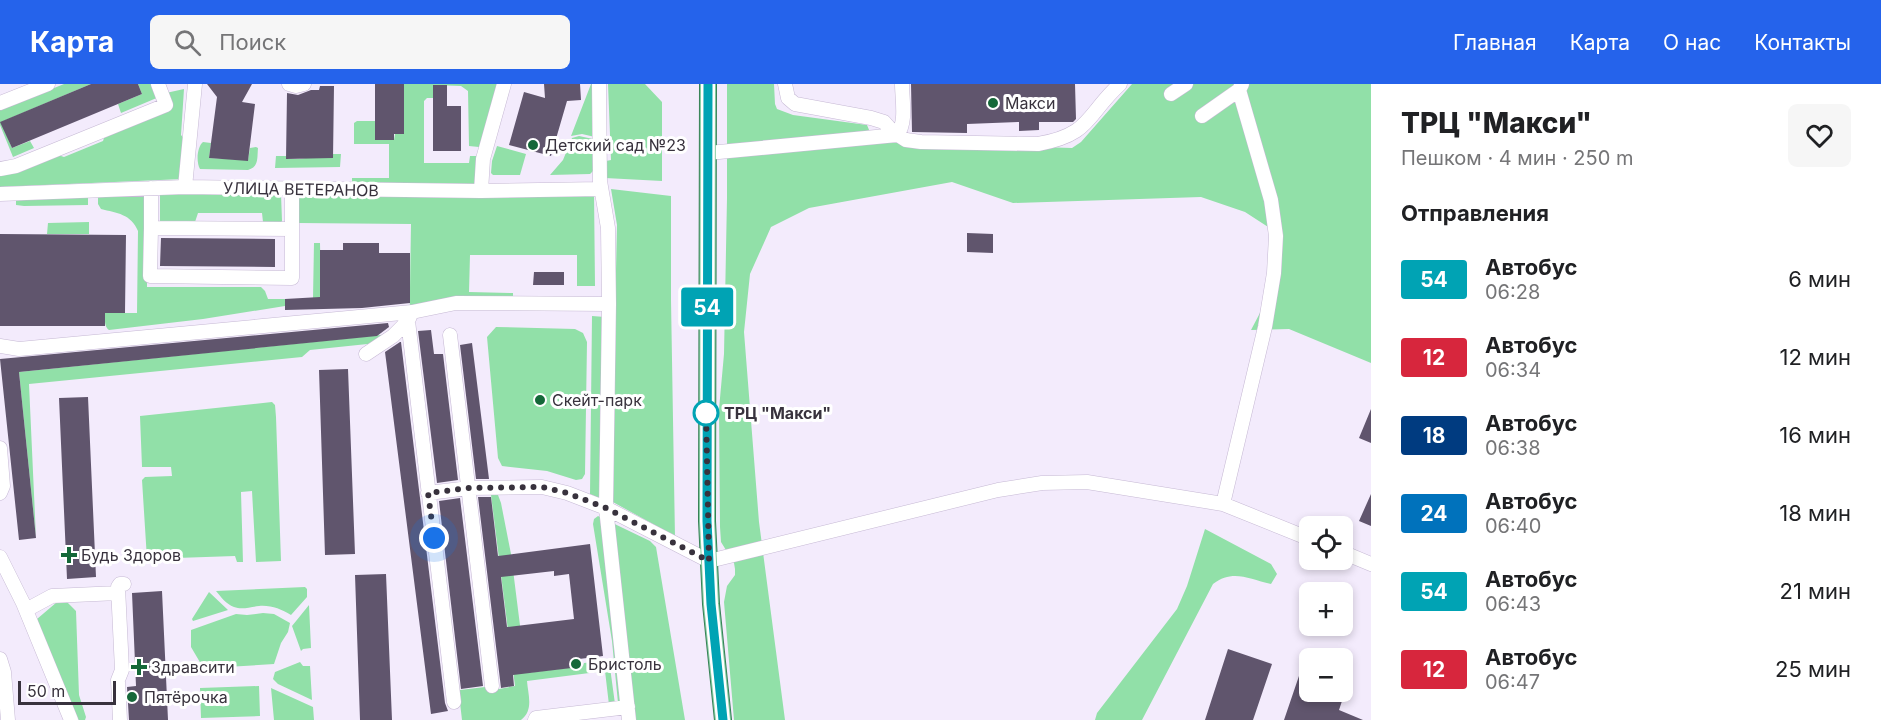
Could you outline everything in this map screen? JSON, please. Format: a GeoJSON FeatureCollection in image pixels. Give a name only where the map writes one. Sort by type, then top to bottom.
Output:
{"type":"FeatureCollection","features":[{"type":"Feature","properties":{"kind":"main road"},"geometry":{"type":"LineString","coordinates":[[708,84],[706,453],[711,604],[723,720]]}},
{"type":"Feature","properties":{"kind":"street"},"geometry":{"type":"LineString","coordinates":[[0,103],[48,84]]}},
{"type":"Feature","properties":{"kind":"street"},"geometry":{"type":"LineString","coordinates":[[0,169],[16,166],[166,105],[158,84]]}},
{"type":"Feature","properties":{"kind":"street"},"geometry":{"type":"LineString","coordinates":[[185,187],[195,84]]}},
{"type":"Feature","properties":{"kind":"street"},"geometry":{"type":"LineString","coordinates":[[289,84],[296,86],[304,84]]}},
{"type":"Feature","properties":{"kind":"street"},"geometry":{"type":"LineString","coordinates":[[481,191],[483,159],[504,84]]}},
{"type":"Feature","properties":{"kind":"street"},"geometry":{"type":"LineString","coordinates":[[535,720],[536,718],[628,713],[606,508],[608,228],[601,189],[600,84]]}},
{"type":"Feature","properties":{"kind":"street"},"geometry":{"type":"LineString","coordinates":[[784,84],[788,98],[795,104],[884,122],[891,132],[906,140],[1038,144],[1056,141],[1073,134],[1084,126],[1120,84]]}},
{"type":"Feature","properties":{"kind":"street"},"geometry":{"type":"LineString","coordinates":[[708,153],[897,135],[901,130],[903,116],[902,84]]}},
{"type":"Feature","properties":{"kind":"street"},"geometry":{"type":"LineString","coordinates":[[1172,94],[1186,84]]}},
{"type":"Feature","properties":{"kind":"street"},"geometry":{"type":"LineString","coordinates":[[1202,116],[1240,87],[1270,200],[1276,236],[1274,273],[1265,327],[1224,504]]}},
{"type":"Feature","properties":{"kind":"street","name":"УЛИЦА ВЕТЕРАНОВ"},"geometry":{"type":"LineString","coordinates":[[0,194],[185,187],[481,191],[601,189]]}},
{"type":"Feature","properties":{"kind":"street"},"geometry":{"type":"LineString","coordinates":[[151,188],[150,276],[292,278],[292,189]]}},
{"type":"Feature","properties":{"kind":"street"},"geometry":{"type":"LineString","coordinates":[[151,228],[292,229]]}},
{"type":"Feature","properties":{"kind":"street"},"geometry":{"type":"LineString","coordinates":[[0,346],[19,349],[410,316],[456,303],[609,304]]}},
{"type":"Feature","properties":{"kind":"street"},"geometry":{"type":"LineString","coordinates":[[366,354],[393,336],[410,316]]}},
{"type":"Feature","properties":{"kind":"street"},"geometry":{"type":"LineString","coordinates":[[410,316],[428,493],[454,702]]}},
{"type":"Feature","properties":{"kind":"street"},"geometry":{"type":"LineString","coordinates":[[450,335],[492,686]]}},
{"type":"Feature","properties":{"kind":"street"},"geometry":{"type":"LineString","coordinates":[[0,448],[3,486],[0,493]]}},
{"type":"Feature","properties":{"kind":"street"},"geometry":{"type":"LineString","coordinates":[[428,493],[469,488],[542,487],[567,493],[606,508],[709,561],[998,490],[1042,483],[1087,482],[1224,504],[1299,535]]}},
{"type":"Feature","properties":{"kind":"street"},"geometry":{"type":"LineString","coordinates":[[0,557],[26,610],[71,720]]}},
{"type":"Feature","properties":{"kind":"street"},"geometry":{"type":"LineString","coordinates":[[1353,557],[1371,564]]}},
{"type":"Feature","properties":{"kind":"street"},"geometry":{"type":"LineString","coordinates":[[26,610],[52,596],[121,588],[122,670],[118,680],[120,720]]}},
{"type":"Feature","properties":{"kind":"street"},"geometry":{"type":"LineString","coordinates":[[0,659],[4,672],[8,720]]}},
{"type":"Feature","properties":{"kind":"green space"},"geometry":{"type":"Polygon","coordinates":[[[64,84],[91,84],[1,122],[12,148],[30,141],[34,148],[13,157],[0,125],[0,110],[64,84]]]}},
{"type":"Feature","properties":{"kind":"green space"},"geometry":{"type":"Polygon","coordinates":[[[138,84],[154,84],[159,97],[121,113],[118,104],[142,94],[138,84]]]}},
{"type":"Feature","properties":{"kind":"green space"},"geometry":{"type":"Polygon","coordinates":[[[404,84],[497,84],[479,147],[469,146],[468,91],[461,86],[433,85],[433,98],[427,98],[424,101],[424,163],[469,163],[470,156],[478,156],[479,185],[352,183],[352,178],[389,178],[389,144],[354,144],[354,123],[375,121],[375,140],[394,140],[404,84]]]}},
{"type":"Feature","properties":{"kind":"green space"},"geometry":{"type":"Polygon","coordinates":[[[591,84],[594,84],[595,137],[582,134],[571,136],[591,84]]]}},
{"type":"Feature","properties":{"kind":"green space"},"geometry":{"type":"Polygon","coordinates":[[[608,84],[645,84],[662,102],[662,181],[605,178],[606,161],[611,160],[608,84]]]}},
{"type":"Feature","properties":{"kind":"green space"},"geometry":{"type":"Polygon","coordinates":[[[727,84],[774,84],[777,109],[793,115],[867,125],[874,142],[1072,148],[1081,142],[1132,84],[1371,84],[1371,363],[1289,329],[1251,330],[1271,292],[1276,232],[1245,212],[1201,197],[1013,203],[952,182],[809,208],[771,227],[750,274],[744,332],[759,522],[785,720],[734,720],[724,602],[727,586],[735,575],[735,569],[734,563],[721,542],[720,527],[719,409],[724,354],[727,84]]]}},
{"type":"Feature","properties":{"kind":"green space"},"geometry":{"type":"Polygon","coordinates":[[[184,89],[181,135],[185,140],[183,179],[0,187],[0,175],[55,154],[64,157],[103,141],[106,132],[171,105],[166,93],[184,89]]]}},
{"type":"Feature","properties":{"kind":"green space"},"geometry":{"type":"Polygon","coordinates":[[[579,136],[593,139],[593,171],[590,174],[550,175],[563,160],[572,138],[579,136]]]}},
{"type":"Feature","properties":{"kind":"green space"},"geometry":{"type":"Polygon","coordinates":[[[203,142],[211,143],[209,158],[248,160],[250,148],[256,147],[258,148],[256,164],[248,170],[200,169],[198,155],[199,147],[203,142]]]}},
{"type":"Feature","properties":{"kind":"green space"},"geometry":{"type":"Polygon","coordinates":[[[497,146],[526,154],[520,175],[493,175],[491,173],[497,146]]]}},
{"type":"Feature","properties":{"kind":"green space"},"geometry":{"type":"Polygon","coordinates":[[[341,154],[340,167],[275,168],[276,156],[299,159],[341,154]]]}},
{"type":"Feature","properties":{"kind":"green space"},"geometry":{"type":"Polygon","coordinates":[[[611,189],[671,196],[675,538],[611,501],[617,225],[611,189]]]}},
{"type":"Feature","properties":{"kind":"green space"},"geometry":{"type":"Polygon","coordinates":[[[144,192],[147,195],[147,287],[261,287],[268,299],[285,299],[285,306],[203,319],[109,330],[105,313],[137,313],[138,231],[132,221],[127,218],[101,209],[98,196],[144,192]]]}},
{"type":"Feature","properties":{"kind":"green space"},"geometry":{"type":"Polygon","coordinates":[[[160,192],[281,194],[282,221],[279,225],[263,222],[262,213],[198,213],[195,222],[160,222],[160,192]]]}},
{"type":"Feature","properties":{"kind":"green space"},"geometry":{"type":"Polygon","coordinates":[[[594,192],[595,286],[577,286],[577,255],[470,255],[469,292],[513,293],[513,298],[410,306],[409,295],[313,298],[314,243],[320,243],[321,288],[410,288],[411,224],[298,223],[298,194],[594,192]]]}},
{"type":"Feature","properties":{"kind":"green space"},"geometry":{"type":"Polygon","coordinates":[[[84,196],[88,198],[88,205],[16,205],[16,200],[84,196]]]}},
{"type":"Feature","properties":{"kind":"green space"},"geometry":{"type":"Polygon","coordinates":[[[89,222],[89,234],[47,234],[48,223],[89,222]]]}},
{"type":"Feature","properties":{"kind":"green space"},"geometry":{"type":"Polygon","coordinates":[[[592,316],[605,317],[602,500],[590,494],[592,316]]]}},
{"type":"Feature","properties":{"kind":"green space","name":"Скейт-парк"},"geometry":{"type":"Polygon","coordinates":[[[496,327],[575,329],[583,333],[587,342],[585,474],[582,479],[576,480],[547,471],[502,466],[498,458],[487,337],[496,327]]]}},
{"type":"Feature","properties":{"kind":"green space"},"geometry":{"type":"Polygon","coordinates":[[[390,334],[377,343],[310,350],[302,357],[29,384],[36,538],[19,372],[390,334]]]}},
{"type":"Feature","properties":{"kind":"green space"},"geometry":{"type":"Polygon","coordinates":[[[272,402],[275,405],[276,417],[281,561],[256,562],[252,491],[241,492],[243,562],[237,562],[235,556],[147,559],[142,480],[145,477],[172,476],[171,467],[142,467],[140,416],[272,402]]]}},
{"type":"Feature","properties":{"kind":"green space"},"geometry":{"type":"Polygon","coordinates":[[[494,493],[498,495],[501,503],[511,554],[526,673],[583,666],[584,663],[609,660],[615,704],[609,705],[605,671],[527,681],[529,707],[521,720],[462,720],[460,690],[485,687],[499,689],[515,686],[491,495],[494,493]]]}},
{"type":"Feature","properties":{"kind":"green space"},"geometry":{"type":"Polygon","coordinates":[[[598,516],[650,541],[656,547],[685,720],[624,720],[618,703],[612,641],[593,524],[594,519],[598,516]]]}},
{"type":"Feature","properties":{"kind":"green space"},"geometry":{"type":"Polygon","coordinates":[[[1205,529],[1271,564],[1277,574],[1271,584],[1234,576],[1220,579],[1213,584],[1142,720],[1095,720],[1097,713],[1177,609],[1187,586],[1205,529]]]}},
{"type":"Feature","properties":{"kind":"green space"},"geometry":{"type":"Polygon","coordinates":[[[305,587],[307,597],[291,615],[268,606],[234,607],[216,591],[305,587]]]}},
{"type":"Feature","properties":{"kind":"green space"},"geometry":{"type":"Polygon","coordinates":[[[209,592],[228,610],[193,621],[192,619],[209,592]]]}},
{"type":"Feature","properties":{"kind":"green space"},"geometry":{"type":"Polygon","coordinates":[[[64,599],[76,611],[79,695],[85,720],[79,720],[76,716],[37,622],[37,619],[64,599]]]}},
{"type":"Feature","properties":{"kind":"green space"},"geometry":{"type":"Polygon","coordinates":[[[309,605],[311,648],[301,651],[292,626],[309,605]]]}},
{"type":"Feature","properties":{"kind":"green space"},"geometry":{"type":"Polygon","coordinates":[[[236,614],[274,614],[290,623],[274,664],[210,668],[201,664],[191,647],[191,630],[236,614]]]}},
{"type":"Feature","properties":{"kind":"green space"},"geometry":{"type":"Polygon","coordinates":[[[300,662],[303,666],[310,666],[312,700],[278,684],[273,679],[275,672],[300,662]]]}},
{"type":"Feature","properties":{"kind":"green space"},"geometry":{"type":"Polygon","coordinates":[[[259,686],[260,716],[201,718],[200,688],[259,686]]]}},
{"type":"Feature","properties":{"kind":"green space"},"geometry":{"type":"Polygon","coordinates":[[[271,688],[313,707],[314,720],[274,720],[271,688]]]}},
{"type":"Feature","properties":{"kind":"building"},"geometry":{"type":"Polygon","coordinates":[[[91,84],[138,84],[142,94],[12,148],[0,122],[91,84]]]}},
{"type":"Feature","properties":{"kind":"building"},"geometry":{"type":"Polygon","coordinates":[[[207,84],[252,84],[242,102],[255,104],[248,161],[209,158],[217,97],[207,84]]]}},
{"type":"Feature","properties":{"kind":"building"},"geometry":{"type":"Polygon","coordinates":[[[375,84],[404,84],[404,134],[394,134],[394,140],[375,140],[375,84]]]}},
{"type":"Feature","properties":{"kind":"building"},"geometry":{"type":"Polygon","coordinates":[[[544,84],[580,84],[581,100],[567,101],[551,156],[509,145],[524,92],[545,98],[544,84]]]}},
{"type":"Feature","properties":{"kind":"building","name":"Макси"},"geometry":{"type":"Polygon","coordinates":[[[911,84],[1075,84],[1076,119],[1073,122],[1039,122],[1039,130],[1019,131],[1019,122],[967,124],[967,133],[912,132],[911,84]]]}},
{"type":"Feature","properties":{"kind":"building"},"geometry":{"type":"Polygon","coordinates":[[[433,85],[447,85],[447,106],[461,106],[461,151],[433,151],[433,85]]]}},
{"type":"Feature","properties":{"kind":"building"},"geometry":{"type":"Polygon","coordinates":[[[320,86],[334,86],[333,158],[286,159],[287,93],[298,95],[311,90],[319,90],[320,86]]]}},
{"type":"Feature","properties":{"kind":"building"},"geometry":{"type":"Polygon","coordinates":[[[967,233],[993,234],[993,253],[967,252],[967,233]]]}},
{"type":"Feature","properties":{"kind":"building"},"geometry":{"type":"Polygon","coordinates":[[[0,234],[126,235],[125,313],[105,313],[105,326],[0,326],[0,234]]]}},
{"type":"Feature","properties":{"kind":"building"},"geometry":{"type":"Polygon","coordinates":[[[161,238],[275,239],[275,267],[160,266],[161,238]]]}},
{"type":"Feature","properties":{"kind":"building"},"geometry":{"type":"Polygon","coordinates":[[[343,243],[379,243],[379,253],[410,253],[410,303],[362,308],[285,310],[285,299],[320,297],[320,250],[343,250],[343,243]]]}},
{"type":"Feature","properties":{"kind":"building"},"geometry":{"type":"Polygon","coordinates":[[[534,272],[564,272],[564,285],[533,285],[534,272]]]}},
{"type":"Feature","properties":{"kind":"building"},"geometry":{"type":"Polygon","coordinates":[[[388,323],[389,327],[377,336],[19,372],[36,538],[19,540],[0,359],[388,323]]]}},
{"type":"Feature","properties":{"kind":"building"},"geometry":{"type":"Polygon","coordinates":[[[431,330],[434,354],[443,354],[458,480],[437,483],[418,331],[431,330]]]}},
{"type":"Feature","properties":{"kind":"building"},"geometry":{"type":"Polygon","coordinates":[[[400,342],[445,703],[448,711],[431,714],[385,352],[400,342]]]}},
{"type":"Feature","properties":{"kind":"building"},"geometry":{"type":"Polygon","coordinates":[[[472,343],[489,479],[476,479],[460,345],[472,343]]]}},
{"type":"Feature","properties":{"kind":"building"},"geometry":{"type":"Polygon","coordinates":[[[348,369],[355,554],[325,555],[319,370],[348,369]]]}},
{"type":"Feature","properties":{"kind":"building"},"geometry":{"type":"Polygon","coordinates":[[[88,397],[96,577],[67,579],[59,398],[88,397]]]}},
{"type":"Feature","properties":{"kind":"building"},"geometry":{"type":"Polygon","coordinates":[[[1371,409],[1371,443],[1359,438],[1371,409]]]}},
{"type":"Feature","properties":{"kind":"building"},"geometry":{"type":"Polygon","coordinates":[[[1371,494],[1371,526],[1359,521],[1371,494]]]}},
{"type":"Feature","properties":{"kind":"building"},"geometry":{"type":"Polygon","coordinates":[[[478,497],[491,497],[498,556],[590,544],[603,656],[579,659],[580,667],[513,675],[514,686],[501,688],[478,497]],[[554,571],[501,577],[507,627],[574,619],[569,574],[554,576],[554,571]]]}},
{"type":"Feature","properties":{"kind":"building"},"geometry":{"type":"Polygon","coordinates":[[[460,498],[483,686],[461,689],[439,501],[460,498]]]}},
{"type":"Feature","properties":{"kind":"building"},"geometry":{"type":"Polygon","coordinates":[[[386,574],[392,720],[360,720],[355,575],[386,574]]]}},
{"type":"Feature","properties":{"kind":"building"},"geometry":{"type":"Polygon","coordinates":[[[162,591],[168,720],[129,720],[127,687],[136,686],[132,593],[162,591]]]}},
{"type":"Feature","properties":{"kind":"building"},"geometry":{"type":"Polygon","coordinates":[[[1228,649],[1272,664],[1253,720],[1205,720],[1228,649]]]}},
{"type":"Feature","properties":{"kind":"building"},"geometry":{"type":"Polygon","coordinates":[[[1299,676],[1299,702],[1342,702],[1339,710],[1363,720],[1284,720],[1299,676]]]}},
{"type":"Feature","properties":{"kind":"bus line","name":"54"},"geometry":{"type":"LineString","coordinates":[[708,84],[707,521],[711,604],[723,720]]}},
{"type":"Feature","properties":{"kind":"place","name":"Макси"},"geometry":{"type":"Point","coordinates":[993,103]}},
{"type":"Feature","properties":{"kind":"place","name":"Детский сад №23"},"geometry":{"type":"Point","coordinates":[533,145]}},
{"type":"Feature","properties":{"kind":"place","name":"Скейт-парк"},"geometry":{"type":"Point","coordinates":[540,400]}},
{"type":"Feature","properties":{"kind":"place","name":"ТРЦ \"Макси\""},"geometry":{"type":"Point","coordinates":[706,413]}},
{"type":"Feature","properties":{"kind":"place","name":"Будь Здоров"},"geometry":{"type":"Point","coordinates":[69,555]}},
{"type":"Feature","properties":{"kind":"place","name":"Бристоль"},"geometry":{"type":"Point","coordinates":[576,664]}},
{"type":"Feature","properties":{"kind":"place","name":"Здравсити"},"geometry":{"type":"Point","coordinates":[139,667]}},
{"type":"Feature","properties":{"kind":"place","name":"Пятёрочка"},"geometry":{"type":"Point","coordinates":[132,697]}},
{"type":"Feature","properties":{"kind":"route"},"geometry":{"type":"LineString","coordinates":[[434,538],[428,493],[469,488],[542,487],[567,493],[606,508],[709,561],[706,411],[706,413]]}}]}
